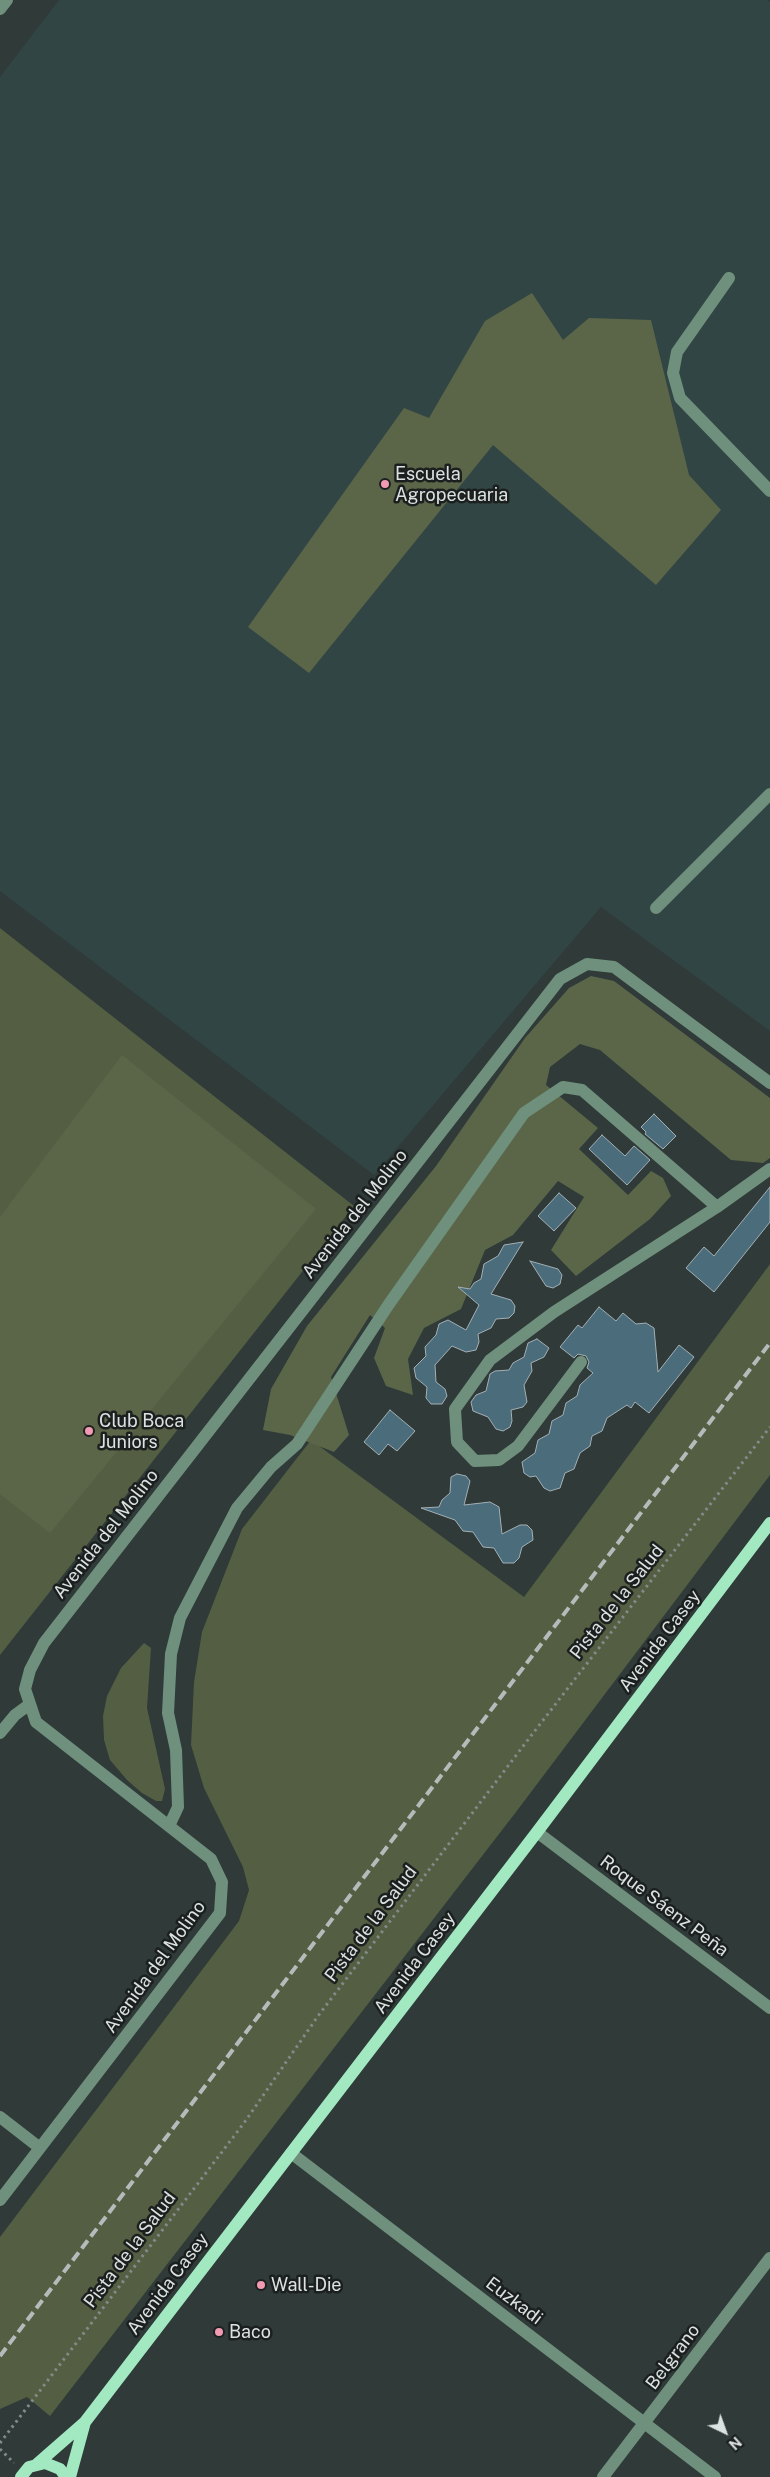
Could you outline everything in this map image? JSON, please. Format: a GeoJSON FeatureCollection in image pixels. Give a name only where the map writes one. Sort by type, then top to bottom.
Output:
{"type":"FeatureCollection","features":[{"type":"Feature","properties":{"kind":"main road","name":"Avenida Casey"},"geometry":{"type":"LineString","coordinates":[[21,2477],[30,2467],[37,2464],[85,2422],[537,1832],[770,1523]]}},
{"type":"Feature","properties":{"kind":"main road","name":"Avenida Casey"},"geometry":{"type":"LineString","coordinates":[[68,2477],[85,2422]]}},
{"type":"Feature","properties":{"kind":"main road"},"geometry":{"type":"LineString","coordinates":[[37,2464],[53,2465],[68,2477]]}},
{"type":"Feature","properties":{"kind":"street"},"geometry":{"type":"LineString","coordinates":[[0,10],[7,0]]}},
{"type":"Feature","properties":{"kind":"street"},"geometry":{"type":"LineString","coordinates":[[729,278],[677,352],[673,373],[680,398],[770,491]]}},
{"type":"Feature","properties":{"kind":"street"},"geometry":{"type":"LineString","coordinates":[[656,908],[770,794]]}},
{"type":"Feature","properties":{"kind":"street","name":"Avenida del Molino"},"geometry":{"type":"LineString","coordinates":[[0,2200],[220,1913],[222,1882],[211,1858],[36,1722],[24,1689],[30,1670],[44,1643],[560,979],[587,964],[614,968],[770,1083]]}},
{"type":"Feature","properties":{"kind":"street"},"geometry":{"type":"LineString","coordinates":[[169,1826],[178,1807],[176,1750],[168,1714],[171,1654],[180,1618],[237,1508],[271,1467],[297,1444],[389,1304],[524,1113],[563,1087],[582,1090],[718,1207]]}},
{"type":"Feature","properties":{"kind":"street"},"geometry":{"type":"LineString","coordinates":[[581,1362],[518,1446],[499,1460],[475,1461],[457,1442],[455,1409],[490,1360],[554,1312],[718,1207],[770,1169]]}},
{"type":"Feature","properties":{"kind":"street"},"geometry":{"type":"LineString","coordinates":[[0,1734],[15,1714],[30,1704]]}},
{"type":"Feature","properties":{"kind":"street","name":"Roque Sáenz Peña"},"geometry":{"type":"LineString","coordinates":[[537,1832],[770,2008]]}},
{"type":"Feature","properties":{"kind":"street"},"geometry":{"type":"LineString","coordinates":[[0,2117],[40,2148]]}},
{"type":"Feature","properties":{"kind":"street","name":"Euzkadi"},"geometry":{"type":"LineString","coordinates":[[291,2153],[715,2477]]}},
{"type":"Feature","properties":{"kind":"street","name":"Belgrano"},"geometry":{"type":"LineString","coordinates":[[603,2477],[770,2258]]}},
{"type":"Feature","properties":{"kind":"path","name":"Pista de la Salud"},"geometry":{"type":"LineString","coordinates":[[0,2443],[244,2123],[318,2016],[770,1427]]}},
{"type":"Feature","properties":{"kind":"shaded area","name":"Escuela Agropecuaria"},"geometry":{"type":"Polygon","coordinates":[[[59,0],[767,0],[770,2],[770,1031],[601,907],[374,1175],[0,891],[0,77],[59,0]]]}},
{"type":"Feature","properties":{"kind":"green space"},"geometry":{"type":"Polygon","coordinates":[[[532,293],[563,340],[589,318],[651,320],[689,475],[721,510],[656,585],[493,445],[309,673],[248,627],[404,408],[429,418],[485,321],[532,293]]]}},
{"type":"Feature","properties":{"kind":"green space","name":"Club Boca Juniors"},"geometry":{"type":"Polygon","coordinates":[[[0,928],[354,1206],[0,1655],[0,928]]]}},
{"type":"Feature","properties":{"kind":"green space"},"geometry":{"type":"Polygon","coordinates":[[[591,976],[614,981],[770,1098],[770,1158],[763,1163],[731,1160],[600,1050],[580,1044],[550,1067],[546,1085],[598,1128],[579,1149],[628,1195],[651,1171],[663,1178],[671,1196],[650,1219],[576,1276],[551,1250],[584,1197],[558,1181],[513,1235],[485,1250],[461,1309],[424,1328],[408,1359],[413,1395],[386,1386],[374,1358],[385,1328],[370,1315],[331,1377],[349,1435],[334,1452],[290,1435],[263,1430],[271,1389],[307,1326],[436,1166],[525,1038],[569,988],[591,976]]]}},
{"type":"Feature","properties":{"kind":"green space","name":"Club Boca Juniors"},"geometry":{"type":"Polygon","coordinates":[[[122,1055],[316,1209],[50,1533],[0,1494],[0,1217],[122,1055]]]}},
{"type":"Feature","properties":{"kind":"green space"},"geometry":{"type":"Polygon","coordinates":[[[770,1264],[770,1475],[516,1812],[50,2416],[27,2397],[0,2409],[0,2237],[239,1921],[249,1890],[243,1867],[204,1788],[191,1745],[194,1682],[202,1632],[242,1529],[311,1440],[524,1597],[770,1264]]]}},
{"type":"Feature","properties":{"kind":"green space"},"geometry":{"type":"Polygon","coordinates":[[[144,1643],[151,1648],[147,1708],[165,1789],[162,1801],[156,1801],[142,1793],[127,1780],[110,1760],[104,1740],[103,1716],[107,1696],[121,1668],[144,1643]]]}},
{"type":"Feature","properties":{"kind":"building"},"geometry":{"type":"Polygon","coordinates":[[[654,1114],[676,1136],[663,1149],[645,1134],[646,1132],[641,1127],[654,1114]]]}},
{"type":"Feature","properties":{"kind":"building"},"geometry":{"type":"Polygon","coordinates":[[[602,1135],[625,1156],[634,1146],[650,1160],[627,1185],[589,1149],[602,1135]]]}},
{"type":"Feature","properties":{"kind":"building"},"geometry":{"type":"Polygon","coordinates":[[[770,1187],[770,1222],[714,1292],[686,1268],[704,1247],[714,1256],[770,1187]]]}},
{"type":"Feature","properties":{"kind":"building"},"geometry":{"type":"Polygon","coordinates":[[[559,1193],[576,1208],[554,1231],[538,1216],[559,1193]]]}},
{"type":"Feature","properties":{"kind":"building"},"geometry":{"type":"Polygon","coordinates":[[[523,1242],[491,1294],[511,1300],[515,1306],[514,1313],[509,1318],[496,1319],[491,1328],[478,1334],[479,1342],[476,1350],[466,1352],[452,1346],[435,1365],[436,1382],[445,1389],[447,1396],[442,1404],[431,1404],[426,1398],[427,1387],[416,1378],[414,1368],[426,1356],[425,1347],[436,1335],[439,1324],[448,1320],[466,1330],[479,1305],[458,1287],[470,1289],[474,1283],[481,1279],[484,1264],[498,1256],[504,1245],[523,1242]]]}},
{"type":"Feature","properties":{"kind":"building"},"geometry":{"type":"Polygon","coordinates":[[[530,1261],[558,1269],[562,1275],[560,1284],[553,1288],[546,1286],[530,1261]]]}},
{"type":"Feature","properties":{"kind":"building"},"geometry":{"type":"Polygon","coordinates":[[[599,1307],[616,1321],[623,1313],[636,1324],[646,1323],[654,1328],[658,1372],[679,1345],[694,1357],[649,1413],[635,1402],[631,1408],[627,1405],[607,1418],[602,1431],[592,1436],[590,1446],[580,1453],[574,1469],[565,1473],[560,1488],[550,1491],[544,1488],[536,1476],[530,1477],[524,1473],[522,1462],[535,1453],[538,1440],[549,1434],[552,1421],[563,1415],[566,1403],[577,1396],[580,1385],[593,1373],[587,1368],[589,1362],[586,1356],[578,1354],[574,1358],[560,1347],[578,1325],[582,1328],[599,1307]]]}},
{"type":"Feature","properties":{"kind":"building"},"geometry":{"type":"Polygon","coordinates":[[[537,1339],[549,1348],[544,1357],[531,1363],[532,1371],[524,1385],[527,1402],[523,1407],[511,1410],[512,1421],[510,1427],[503,1431],[496,1429],[488,1417],[473,1411],[471,1402],[476,1395],[486,1391],[490,1374],[495,1371],[509,1370],[513,1363],[524,1357],[528,1343],[537,1339]]]}},
{"type":"Feature","properties":{"kind":"building"},"geometry":{"type":"Polygon","coordinates":[[[390,1410],[415,1431],[397,1451],[388,1444],[379,1455],[364,1442],[390,1410]]]}},
{"type":"Feature","properties":{"kind":"building"},"geometry":{"type":"Polygon","coordinates":[[[457,1474],[466,1476],[470,1481],[464,1505],[490,1502],[499,1507],[502,1534],[520,1525],[527,1525],[532,1530],[533,1540],[522,1547],[519,1558],[514,1563],[503,1563],[494,1548],[483,1547],[473,1532],[463,1531],[455,1520],[421,1508],[439,1507],[442,1500],[450,1493],[451,1477],[457,1474]]]}},
{"type":"Feature","properties":{"kind":"railway"},"geometry":{"type":"LineString","coordinates":[[0,2356],[770,1343]]}},
{"type":"Feature","properties":{"kind":"place","name":"Escuela Agropecuaria"},"geometry":{"type":"Point","coordinates":[385,484]}},
{"type":"Feature","properties":{"kind":"place","name":"Club Boca Juniors"},"geometry":{"type":"Point","coordinates":[89,1431]}},
{"type":"Feature","properties":{"kind":"place","name":"Wall-Die"},"geometry":{"type":"Point","coordinates":[261,2285]}},
{"type":"Feature","properties":{"kind":"place","name":"Baco"},"geometry":{"type":"Point","coordinates":[219,2332]}}]}
